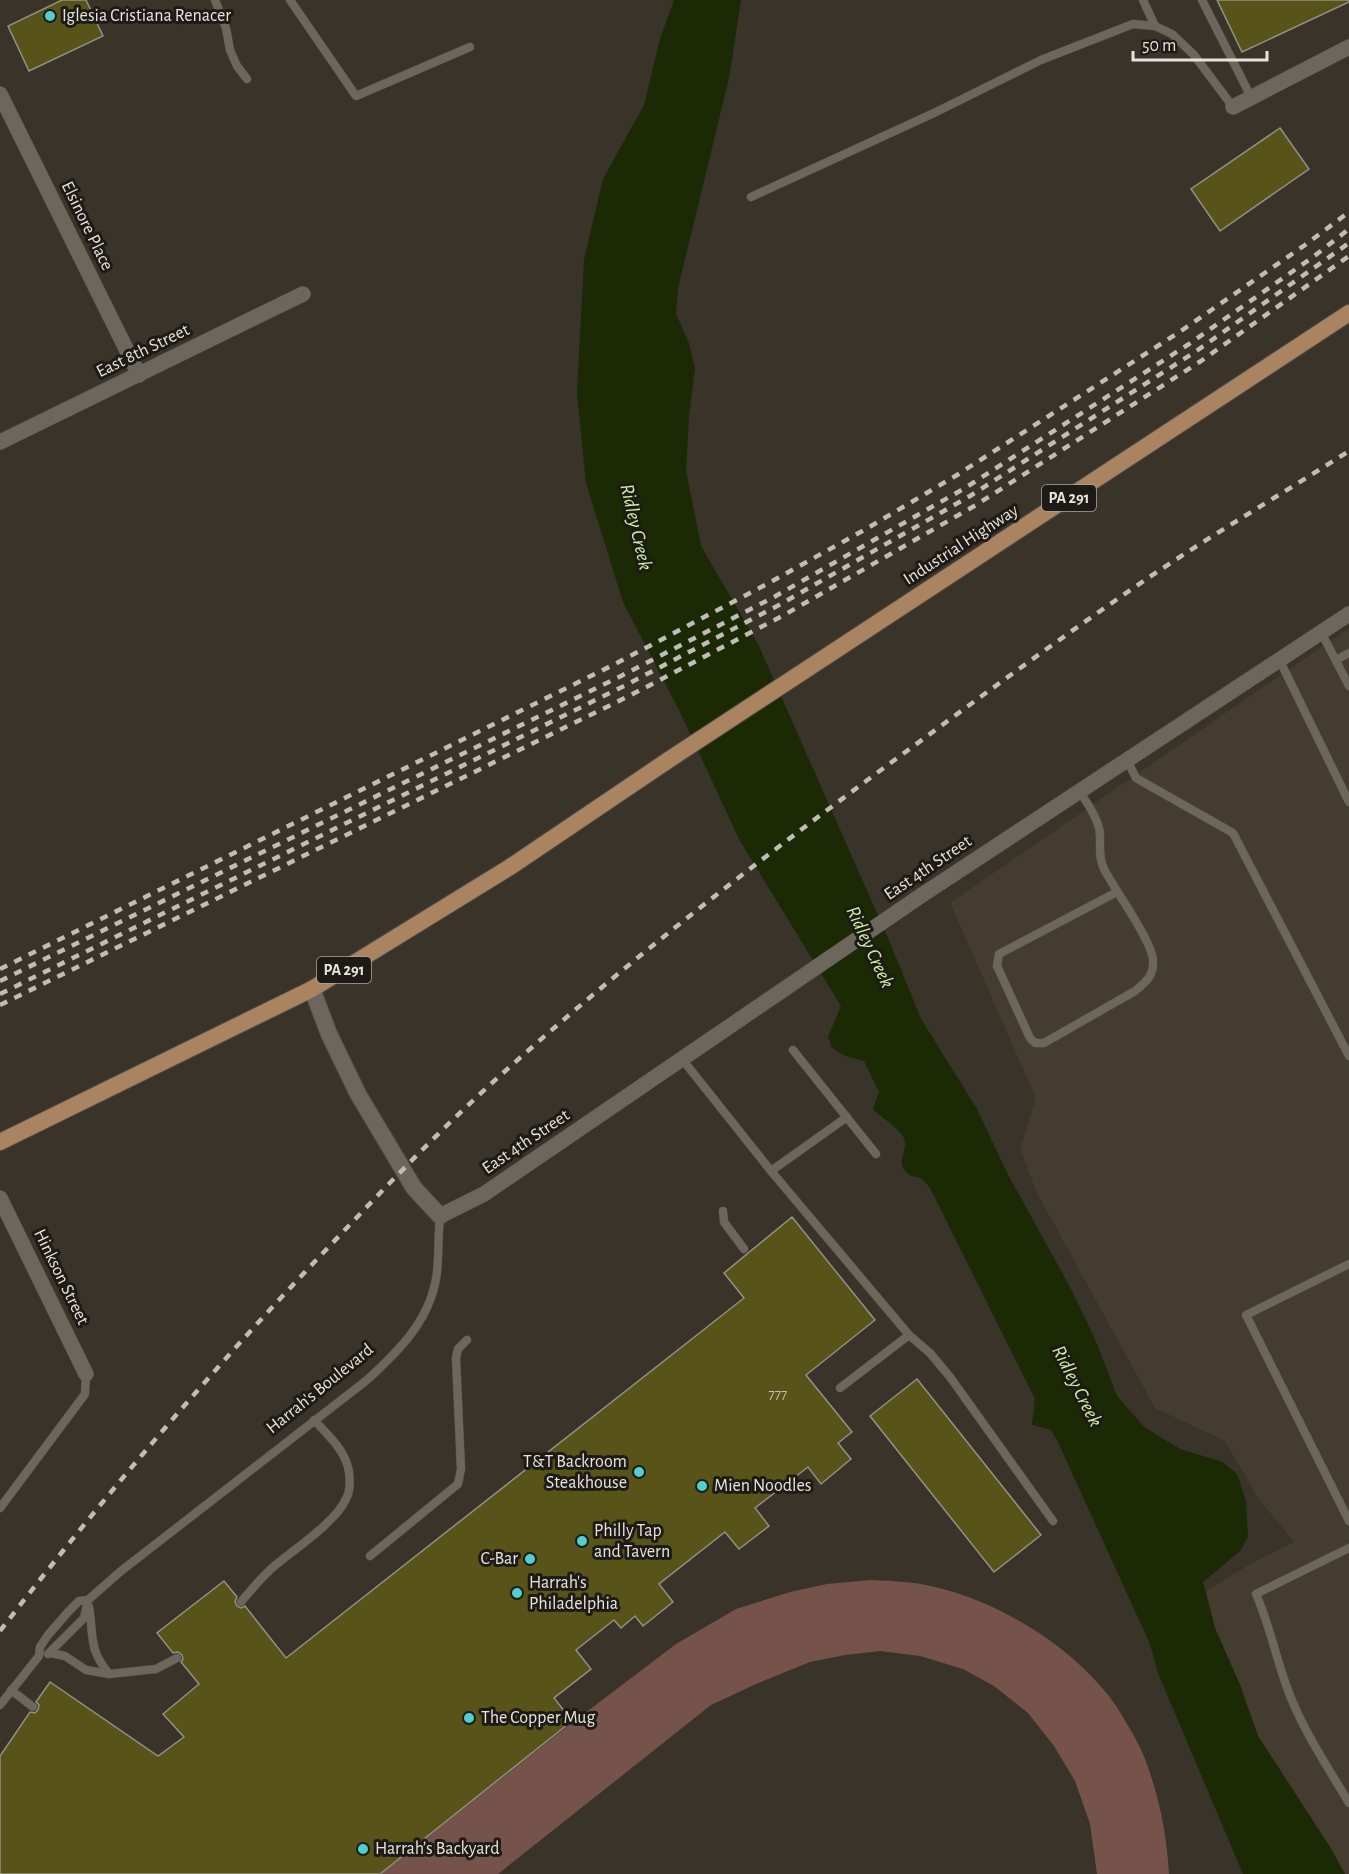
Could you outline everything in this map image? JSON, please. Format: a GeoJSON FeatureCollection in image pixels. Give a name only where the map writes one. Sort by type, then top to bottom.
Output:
{"type":"FeatureCollection","features":[{"type":"Feature","properties":{"kind":"main road","name":"Industrial Highway"},"geometry":{"type":"LineString","coordinates":[[312,989],[510,867],[667,761],[1349,313]]}},
{"type":"Feature","properties":{"kind":"main road","name":"PA 291"},"geometry":{"type":"LineString","coordinates":[[0,1142],[312,989]]}},
{"type":"Feature","properties":{"kind":"street"},"geometry":{"type":"LineString","coordinates":[[1233,107],[1349,47]]}},
{"type":"Feature","properties":{"kind":"street","name":"Elsinore Place"},"geometry":{"type":"LineString","coordinates":[[0,94],[139,375]]}},
{"type":"Feature","properties":{"kind":"street","name":"East 8th Street"},"geometry":{"type":"LineString","coordinates":[[0,442],[303,294]]}},
{"type":"Feature","properties":{"kind":"street","name":"East 4th Street"},"geometry":{"type":"LineString","coordinates":[[440,1216],[484,1194],[922,895],[1349,614]]}},
{"type":"Feature","properties":{"kind":"street"},"geometry":{"type":"LineString","coordinates":[[312,989],[329,1034],[358,1094],[414,1188],[440,1216]]}},
{"type":"Feature","properties":{"kind":"street","name":"Hinkson Street"},"geometry":{"type":"LineString","coordinates":[[0,1198],[86,1374]]}},
{"type":"Feature","properties":{"kind":"lane"},"geometry":{"type":"LineString","coordinates":[[214,0],[226,28],[230,50],[237,66],[247,79]]}},
{"type":"Feature","properties":{"kind":"lane"},"geometry":{"type":"LineString","coordinates":[[290,0],[356,96],[470,47]]}},
{"type":"Feature","properties":{"kind":"lane"},"geometry":{"type":"LineString","coordinates":[[1143,0],[1155,26]]}},
{"type":"Feature","properties":{"kind":"lane"},"geometry":{"type":"LineString","coordinates":[[1202,0],[1251,97]]}},
{"type":"Feature","properties":{"kind":"lane"},"geometry":{"type":"LineString","coordinates":[[751,196],[934,113],[1041,60],[1133,24],[1155,26],[1172,34],[1194,55],[1233,107]]}},
{"type":"Feature","properties":{"kind":"lane"},"geometry":{"type":"LineString","coordinates":[[1321,632],[1349,686]]}},
{"type":"Feature","properties":{"kind":"lane"},"geometry":{"type":"LineString","coordinates":[[1336,660],[1349,654]]}},
{"type":"Feature","properties":{"kind":"lane"},"geometry":{"type":"LineString","coordinates":[[1279,659],[1349,802]]}},
{"type":"Feature","properties":{"kind":"lane"},"geometry":{"type":"LineString","coordinates":[[1127,760],[1136,778],[1233,833],[1349,1056]]}},
{"type":"Feature","properties":{"kind":"lane"},"geometry":{"type":"LineString","coordinates":[[1080,792],[1100,830],[1101,862],[1152,953],[1153,962],[1148,981],[1135,991],[1044,1043],[1035,1043],[1030,1038],[997,966],[999,954],[1117,892]]}},
{"type":"Feature","properties":{"kind":"lane"},"geometry":{"type":"LineString","coordinates":[[793,1050],[876,1154]]}},
{"type":"Feature","properties":{"kind":"lane"},"geometry":{"type":"LineString","coordinates":[[682,1059],[771,1171],[909,1335],[930,1353],[951,1377],[1053,1521]]}},
{"type":"Feature","properties":{"kind":"lane"},"geometry":{"type":"LineString","coordinates":[[771,1171],[846,1117]]}},
{"type":"Feature","properties":{"kind":"lane"},"geometry":{"type":"LineString","coordinates":[[723,1210],[724,1222],[744,1249]]}},
{"type":"Feature","properties":{"kind":"lane","name":"Harrah's Boulevard"},"geometry":{"type":"LineString","coordinates":[[0,1705],[39,1656],[40,1647],[48,1635],[79,1601],[88,1600],[121,1571],[367,1380],[403,1345],[419,1324],[431,1298],[437,1272],[440,1216]]}},
{"type":"Feature","properties":{"kind":"lane"},"geometry":{"type":"LineString","coordinates":[[1349,1264],[1246,1315],[1349,1521]]}},
{"type":"Feature","properties":{"kind":"lane"},"geometry":{"type":"LineString","coordinates":[[840,1388],[909,1335]]}},
{"type":"Feature","properties":{"kind":"lane"},"geometry":{"type":"LineString","coordinates":[[370,1556],[458,1484],[461,1468],[456,1358],[458,1349],[467,1340]]}},
{"type":"Feature","properties":{"kind":"lane"},"geometry":{"type":"LineString","coordinates":[[0,1508],[85,1394],[86,1374]]}},
{"type":"Feature","properties":{"kind":"lane"},"geometry":{"type":"LineString","coordinates":[[241,1602],[265,1575],[335,1514],[348,1497],[349,1471],[344,1457],[333,1440],[314,1420]]}},
{"type":"Feature","properties":{"kind":"lane"},"geometry":{"type":"LineString","coordinates":[[1349,1548],[1256,1594],[1291,1698],[1319,1753],[1349,1803]]}},
{"type":"Feature","properties":{"kind":"lane"},"geometry":{"type":"LineString","coordinates":[[88,1600],[92,1639],[97,1659],[109,1674]]}},
{"type":"Feature","properties":{"kind":"lane","name":"Harrah's Boulevard"},"geometry":{"type":"LineString","coordinates":[[50,1653],[84,1618],[88,1600]]}},
{"type":"Feature","properties":{"kind":"lane"},"geometry":{"type":"LineString","coordinates":[[39,1656],[50,1653],[65,1656],[86,1670],[109,1674],[156,1669],[177,1658]]}},
{"type":"Feature","properties":{"kind":"lane"},"geometry":{"type":"LineString","coordinates":[[11,1690],[33,1707]]}},
{"type":"Feature","properties":{"kind":"shaded area"},"geometry":{"type":"Polygon","coordinates":[[[1349,628],[1349,1874],[1345,1874],[1258,1736],[1240,1685],[1215,1628],[1206,1591],[1252,1563],[1294,1542],[1258,1498],[1225,1441],[1155,1408],[1037,1193],[1020,1149],[1036,1098],[950,903],[1349,628]]]}},
{"type":"Feature","properties":{"kind":"shaded area"},"geometry":{"type":"Polygon","coordinates":[[[871,1580],[907,1582],[934,1587],[987,1605],[1030,1627],[1087,1672],[1115,1705],[1144,1756],[1162,1816],[1169,1874],[1097,1874],[1090,1824],[1075,1781],[1054,1746],[1028,1713],[994,1686],[963,1669],[920,1656],[880,1651],[810,1662],[711,1705],[498,1874],[381,1874],[564,1729],[676,1644],[736,1609],[790,1592],[827,1584],[871,1580]]]}},
{"type":"Feature","properties":{"kind":"water","name":"Ridley Creek"},"geometry":{"type":"Polygon","coordinates":[[[674,0],[741,0],[729,78],[678,288],[676,314],[689,343],[695,369],[689,415],[686,471],[701,546],[758,644],[891,945],[921,1019],[977,1109],[1007,1173],[1070,1287],[1095,1339],[1117,1396],[1144,1427],[1180,1449],[1223,1462],[1237,1474],[1246,1501],[1248,1537],[1240,1551],[1203,1582],[1215,1628],[1240,1685],[1258,1736],[1345,1874],[1243,1874],[1158,1673],[1150,1644],[1057,1440],[1051,1430],[1032,1425],[1035,1399],[931,1190],[923,1180],[911,1176],[902,1166],[905,1147],[903,1136],[873,1109],[879,1092],[864,1061],[843,1055],[832,1048],[828,1037],[841,1006],[740,841],[679,710],[623,602],[586,483],[577,392],[584,260],[603,179],[644,105],[660,39],[674,0]]]}},
{"type":"Feature","properties":{"kind":"building"},"geometry":{"type":"Polygon","coordinates":[[[62,0],[86,0],[103,36],[29,71],[8,26],[62,0]]]}},
{"type":"Feature","properties":{"kind":"building"},"geometry":{"type":"Polygon","coordinates":[[[1217,0],[1349,0],[1349,2],[1242,52],[1217,0]]]}},
{"type":"Feature","properties":{"kind":"building"},"geometry":{"type":"Polygon","coordinates":[[[1280,128],[1309,169],[1220,231],[1191,189],[1280,128]]]}},
{"type":"Feature","properties":{"kind":"building","name":"Harrah's Philadelphia"},"geometry":{"type":"Polygon","coordinates":[[[792,1217],[875,1320],[806,1375],[852,1432],[838,1443],[851,1459],[821,1484],[808,1467],[755,1508],[769,1526],[739,1549],[725,1532],[659,1584],[673,1602],[643,1626],[635,1616],[621,1628],[614,1620],[576,1650],[591,1669],[554,1698],[572,1721],[380,1874],[0,1874],[0,1756],[30,1712],[35,1713],[38,1710],[39,1705],[36,1702],[50,1682],[158,1756],[184,1737],[163,1714],[199,1684],[181,1662],[182,1655],[178,1652],[173,1653],[157,1633],[224,1581],[237,1597],[235,1602],[237,1606],[241,1608],[245,1606],[286,1658],[744,1298],[724,1273],[792,1217]]]}},
{"type":"Feature","properties":{"kind":"building"},"geometry":{"type":"Polygon","coordinates":[[[917,1379],[1041,1535],[994,1572],[870,1416],[917,1379]]]}},
{"type":"Feature","properties":{"kind":"railway"},"geometry":{"type":"LineString","coordinates":[[0,969],[615,664],[866,529],[957,475],[1181,331],[1349,212]]}},
{"type":"Feature","properties":{"kind":"railway"},"geometry":{"type":"LineString","coordinates":[[0,981],[621,676],[774,597],[965,488],[1189,344],[1349,229]]}},
{"type":"Feature","properties":{"kind":"railway"},"geometry":{"type":"LineString","coordinates":[[0,994],[626,685],[779,605],[970,496],[1195,352],[1349,243]]}},
{"type":"Feature","properties":{"kind":"railway"},"geometry":{"type":"LineString","coordinates":[[0,1005],[631,695],[784,615],[976,505],[1201,361],[1349,256]]}},
{"type":"Feature","properties":{"kind":"railway"},"geometry":{"type":"LineString","coordinates":[[0,1631],[123,1477],[297,1281],[421,1151],[482,1092],[549,1033],[642,954],[787,840],[1020,668],[1157,572],[1349,451]]}},
{"type":"Feature","properties":{"kind":"place","name":"Iglesia Cristiana Renacer"},"geometry":{"type":"Point","coordinates":[50,16]}},
{"type":"Feature","properties":{"kind":"place","name":"T&T Backroom Steakhouse"},"geometry":{"type":"Point","coordinates":[639,1472]}},
{"type":"Feature","properties":{"kind":"place","name":"Mien Noodles"},"geometry":{"type":"Point","coordinates":[702,1486]}},
{"type":"Feature","properties":{"kind":"place","name":"Philly Tap and Tavern"},"geometry":{"type":"Point","coordinates":[582,1541]}},
{"type":"Feature","properties":{"kind":"place","name":"C-Bar"},"geometry":{"type":"Point","coordinates":[530,1559]}},
{"type":"Feature","properties":{"kind":"place","name":"Harrah's Philadelphia"},"geometry":{"type":"Point","coordinates":[517,1593]}},
{"type":"Feature","properties":{"kind":"place","name":"The Copper Mug"},"geometry":{"type":"Point","coordinates":[469,1718]}},
{"type":"Feature","properties":{"kind":"place","name":"Harrah’s Backyard"},"geometry":{"type":"Point","coordinates":[363,1849]}}]}
